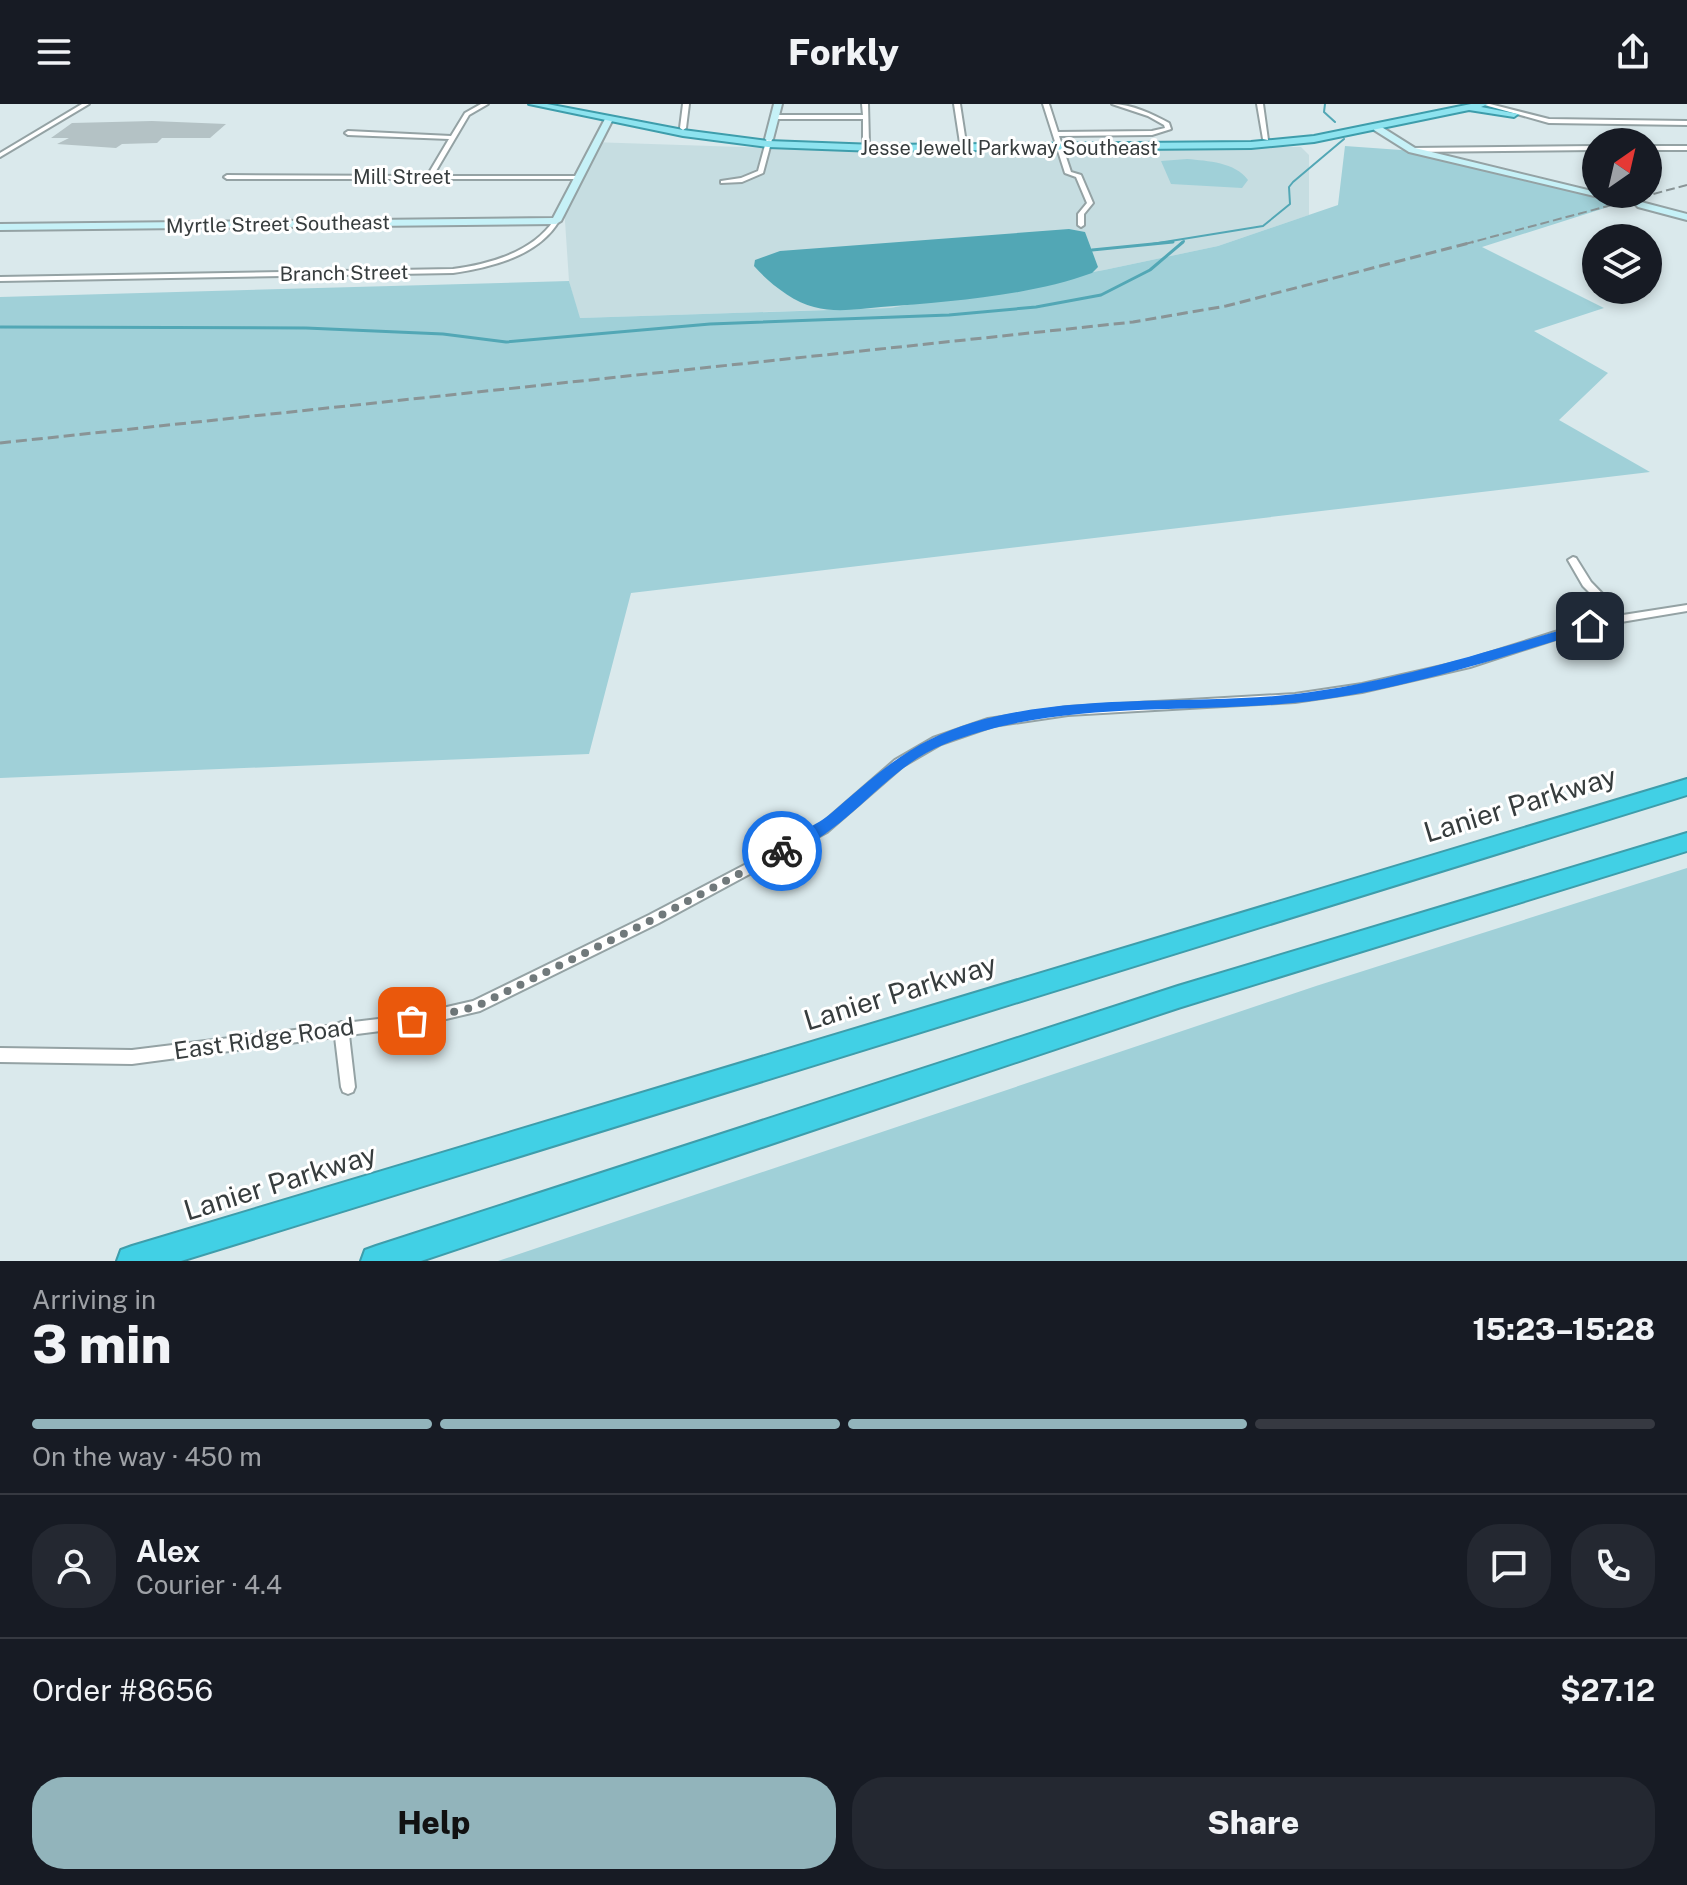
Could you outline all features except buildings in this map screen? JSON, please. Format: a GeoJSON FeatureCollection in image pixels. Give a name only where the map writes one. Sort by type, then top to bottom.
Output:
{"type":"FeatureCollection","features":[{"type":"Feature","properties":{"kind":"highway","name":"Lanier Parkway"},"geometry":{"type":"LineString","coordinates":[[132,1261],[1687,787]]}},
{"type":"Feature","properties":{"kind":"highway"},"geometry":{"type":"LineString","coordinates":[[376,1261],[1178,997],[1687,842]]}},
{"type":"Feature","properties":{"kind":"main road","name":"Jesse Jewell Parkway Southeast"},"geometry":{"type":"LineString","coordinates":[[533,104],[683,133],[876,148],[1059,141],[1216,147],[1332,136],[1377,128],[1453,106]]}},
{"type":"Feature","properties":{"kind":"main road","name":"Jesse Jewell Parkway Southeast"},"geometry":{"type":"LineString","coordinates":[[561,104],[769,142],[866,143],[1207,143],[1338,129],[1453,106],[1484,104]]}},
{"type":"Feature","properties":{"kind":"main road"},"geometry":{"type":"LineString","coordinates":[[1453,106],[1509,109]]}},
{"type":"Feature","properties":{"kind":"main road"},"geometry":{"type":"LineString","coordinates":[[1332,136],[1366,133],[1393,140]]}},
{"type":"Feature","properties":{"kind":"street"},"geometry":{"type":"LineString","coordinates":[[0,155],[86,104]]}},
{"type":"Feature","properties":{"kind":"street"},"geometry":{"type":"LineString","coordinates":[[429,177],[467,114],[485,104]]}},
{"type":"Feature","properties":{"kind":"street"},"geometry":{"type":"LineString","coordinates":[[683,128],[686,104]]}},
{"type":"Feature","properties":{"kind":"street"},"geometry":{"type":"LineString","coordinates":[[723,182],[742,180],[761,172],[778,104]]}},
{"type":"Feature","properties":{"kind":"street"},"geometry":{"type":"LineString","coordinates":[[865,104],[866,143]]}},
{"type":"Feature","properties":{"kind":"street"},"geometry":{"type":"LineString","coordinates":[[957,104],[963,143]]}},
{"type":"Feature","properties":{"kind":"street"},"geometry":{"type":"LineString","coordinates":[[1046,104],[1068,173],[1079,176],[1090,203],[1081,214],[1081,225]]}},
{"type":"Feature","properties":{"kind":"street"},"geometry":{"type":"LineString","coordinates":[[1059,141],[1168,129],[1167,124],[1158,118],[1115,104]]}},
{"type":"Feature","properties":{"kind":"street"},"geometry":{"type":"LineString","coordinates":[[1260,104],[1266,139]]}},
{"type":"Feature","properties":{"kind":"street"},"geometry":{"type":"LineString","coordinates":[[1484,104],[1562,122],[1687,123]]}},
{"type":"Feature","properties":{"kind":"street"},"geometry":{"type":"LineString","coordinates":[[1495,104],[1509,109]]}},
{"type":"Feature","properties":{"kind":"street"},"geometry":{"type":"LineString","coordinates":[[775,117],[865,117]]}},
{"type":"Feature","properties":{"kind":"street","name":"Branch Street"},"geometry":{"type":"LineString","coordinates":[[0,279],[453,271],[485,264],[547,238],[609,119]]}},
{"type":"Feature","properties":{"kind":"street"},"geometry":{"type":"LineString","coordinates":[[1377,128],[1412,150],[1582,190]]}},
{"type":"Feature","properties":{"kind":"street"},"geometry":{"type":"LineString","coordinates":[[348,133],[453,138]]}},
{"type":"Feature","properties":{"kind":"street"},"geometry":{"type":"LineString","coordinates":[[1412,150],[1582,148]]}},
{"type":"Feature","properties":{"kind":"street"},"geometry":{"type":"LineString","coordinates":[[1662,148],[1687,148]]}},
{"type":"Feature","properties":{"kind":"street","name":"Mill Street"},"geometry":{"type":"LineString","coordinates":[[227,177],[578,178]]}},
{"type":"Feature","properties":{"kind":"street"},"geometry":{"type":"LineString","coordinates":[[1652,208],[1687,217]]}},
{"type":"Feature","properties":{"kind":"street","name":"Myrtle Street Southeast"},"geometry":{"type":"LineString","coordinates":[[0,227],[556,221]]}},
{"type":"Feature","properties":{"kind":"street"},"geometry":{"type":"LineString","coordinates":[[1573,560],[1587,584],[1621,619]]}},
{"type":"Feature","properties":{"kind":"street","name":"East Ridge Road"},"geometry":{"type":"LineString","coordinates":[[0,1055],[132,1057],[412,1021],[475,1007],[654,919],[823,829],[899,763],[937,741],[992,722],[1068,711],[1295,698],[1362,688],[1466,664],[1559,634],[1687,608]]}},
{"type":"Feature","properties":{"kind":"street"},"geometry":{"type":"LineString","coordinates":[[341,1028],[348,1087]]}},
{"type":"Feature","properties":{"kind":"shaded area"},"geometry":{"type":"Polygon","coordinates":[[[591,142],[769,148],[1301,147],[1309,155],[1309,215],[1218,246],[1104,270],[890,308],[579,318],[569,281],[564,206],[591,142]]]}},
{"type":"Feature","properties":{"kind":"shaded area"},"geometry":{"type":"Polygon","coordinates":[[[1345,146],[1429,152],[1582,189],[1582,208],[1605,208],[1482,247],[1582,297],[1582,304],[1596,304],[1604,308],[1534,331],[1608,373],[1559,420],[1650,472],[631,593],[589,754],[0,778],[0,297],[569,281],[580,318],[890,308],[1104,270],[1218,246],[1338,205],[1345,146]]]}},
{"type":"Feature","properties":{"kind":"shaded area"},"geometry":{"type":"Polygon","coordinates":[[[1187,159],[1229,166],[1248,180],[1242,188],[1171,184],[1161,161],[1187,159]]]}},
{"type":"Feature","properties":{"kind":"shaded area"},"geometry":{"type":"Polygon","coordinates":[[[1069,229],[1085,232],[1098,267],[1092,273],[1015,293],[961,300],[848,310],[822,309],[789,296],[754,266],[755,260],[780,251],[1069,229]]]}},
{"type":"Feature","properties":{"kind":"shaded area"},"geometry":{"type":"Polygon","coordinates":[[[1687,868],[1687,1261],[498,1261],[1316,986],[1687,868]]]}},
{"type":"Feature","properties":{"kind":"waterway"},"geometry":{"type":"LineString","coordinates":[[1325,104],[1324,112],[1335,122]]}},
{"type":"Feature","properties":{"kind":"waterway"},"geometry":{"type":"LineString","coordinates":[[1152,244],[1263,226],[1290,204],[1289,187],[1293,182],[1344,139]]}},
{"type":"Feature","properties":{"kind":"waterway"},"geometry":{"type":"LineString","coordinates":[[1180,244],[1184,241]]}},
{"type":"Feature","properties":{"kind":"waterway"},"geometry":{"type":"LineString","coordinates":[[1092,250],[1173,242]]}},
{"type":"Feature","properties":{"kind":"waterway"},"geometry":{"type":"LineString","coordinates":[[0,327],[306,328],[443,334],[506,342],[710,324],[949,315],[1036,307],[1101,295],[1150,270],[1183,242]]}},
{"type":"Feature","properties":{"kind":"railway"},"geometry":{"type":"LineString","coordinates":[[1465,244],[1687,185]]}},
{"type":"Feature","properties":{"kind":"railway"},"geometry":{"type":"LineString","coordinates":[[0,443],[1133,322],[1226,306],[1473,242]]}},
{"type":"Feature","properties":{"kind":"way so far"},"geometry":{"type":"LineString","coordinates":[[412,1021],[475,1007],[654,919],[782,851]]}},
{"type":"Feature","properties":{"kind":"route"},"geometry":{"type":"LineString","coordinates":[[782,851],[823,829],[899,763],[937,741],[992,722],[1068,711],[1295,698],[1362,688],[1466,664],[1590,626]]}}]}
